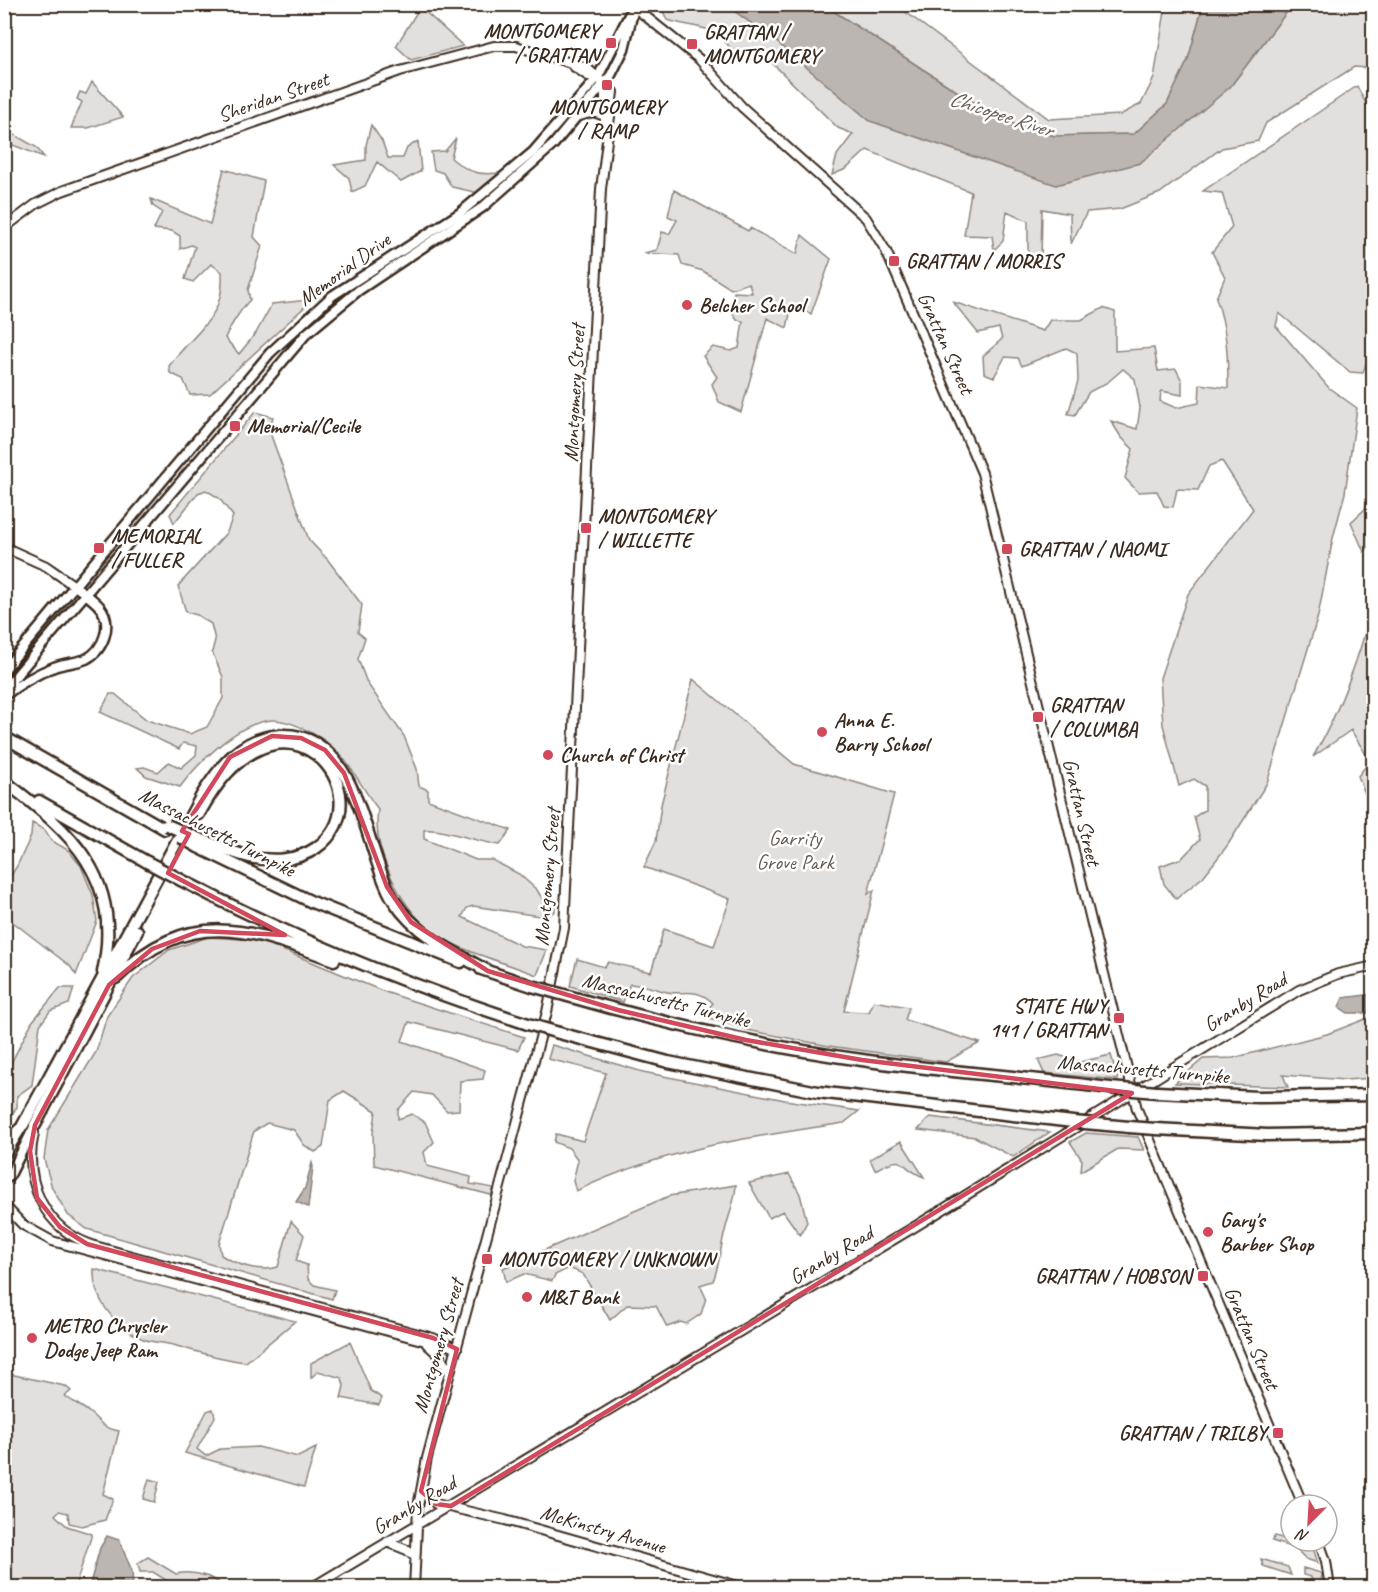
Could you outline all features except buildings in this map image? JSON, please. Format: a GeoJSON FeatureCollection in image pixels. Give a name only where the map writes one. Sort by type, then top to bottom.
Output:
{"type":"FeatureCollection","features":[{"type":"Feature","properties":{"kind":"highway"},"geometry":{"type":"LineString","coordinates":[[35,1125],[202,795],[218,770],[243,747],[265,737],[288,735],[301,738],[325,750],[344,773],[387,887],[411,922],[427,936],[488,971]]}},
{"type":"Feature","properties":{"kind":"highway","name":"Massachusetts Turnpike"},"geometry":{"type":"LineString","coordinates":[[4,737],[131,810],[200,843],[312,902],[532,986],[698,1030],[804,1051],[923,1068],[1110,1088],[1258,1097],[1374,1095]]}},
{"type":"Feature","properties":{"kind":"highway"},"geometry":{"type":"LineString","coordinates":[[23,1125],[203,808],[232,766],[243,756],[267,745],[289,744],[316,753],[335,776],[340,800],[334,829],[326,840],[308,853],[284,860],[261,859],[200,843]]}},
{"type":"Feature","properties":{"kind":"highway"},"geometry":{"type":"LineString","coordinates":[[4,781],[181,880],[286,932],[408,984]]}},
{"type":"Feature","properties":{"kind":"highway"},"geometry":{"type":"LineString","coordinates":[[4,781],[63,829],[80,848],[91,869],[100,888],[107,920],[105,984]]}},
{"type":"Feature","properties":{"kind":"highway"},"geometry":{"type":"LineString","coordinates":[[105,984],[152,949],[200,931],[226,930],[273,938],[559,1033],[668,1062],[818,1092],[1128,1127],[1267,1135],[1374,1133]]}},
{"type":"Feature","properties":{"kind":"main road","name":"Memorial Drive"},"geometry":{"type":"LineString","coordinates":[[4,670],[290,333],[332,296],[447,221],[500,181],[545,141],[620,58],[624,33],[634,6]]}},
{"type":"Feature","properties":{"kind":"main road","name":"Grattan Street"},"geometry":{"type":"LineString","coordinates":[[634,6],[691,51],[742,107],[862,213],[886,251],[982,473],[1132,1093],[1159,1165],[1298,1493]]}},
{"type":"Feature","properties":{"kind":"main road","name":"Sheridan Street"},"geometry":{"type":"LineString","coordinates":[[4,228],[36,204],[62,191],[400,71],[455,55],[507,45],[587,68],[602,80]]}},
{"type":"Feature","properties":{"kind":"main road","name":"Memorial Drive"},"geometry":{"type":"LineString","coordinates":[[4,690],[308,333],[358,290],[457,226],[503,191],[539,159],[580,116],[602,80]]}},
{"type":"Feature","properties":{"kind":"main road","name":"Montgomery Street"},"geometry":{"type":"LineString","coordinates":[[602,80],[613,93],[613,106],[604,153]]}},
{"type":"Feature","properties":{"kind":"main road","name":"Montgomery Street"},"geometry":{"type":"LineString","coordinates":[[414,1587],[421,1491],[434,1429],[544,1022],[564,928],[604,153],[605,116],[602,80]]}},
{"type":"Feature","properties":{"kind":"main road"},"geometry":{"type":"LineString","coordinates":[[580,116],[593,112],[605,116]]}},
{"type":"Feature","properties":{"kind":"main road"},"geometry":{"type":"LineString","coordinates":[[4,547],[46,566],[76,586],[100,607],[106,620],[106,631],[94,653],[84,660],[57,665],[28,678],[4,695]]}},
{"type":"Feature","properties":{"kind":"main road","name":"Granby Road"},"geometry":{"type":"LineString","coordinates":[[311,1587],[451,1506],[500,1473],[916,1226],[1306,986],[1338,974],[1374,966]]}},
{"type":"Feature","properties":{"kind":"main road"},"geometry":{"type":"LineString","coordinates":[[4,1142],[23,1125]]}},
{"type":"Feature","properties":{"kind":"main road"},"geometry":{"type":"LineString","coordinates":[[4,1157],[23,1125]]}},
{"type":"Feature","properties":{"kind":"main road"},"geometry":{"type":"LineString","coordinates":[[35,1125],[30,1151],[31,1176],[37,1198],[60,1227],[75,1238],[95,1246],[433,1338],[457,1348]]}},
{"type":"Feature","properties":{"kind":"main road"},"geometry":{"type":"LineString","coordinates":[[4,1181],[35,1125]]}},
{"type":"Feature","properties":{"kind":"main road"},"geometry":{"type":"LineString","coordinates":[[4,1205],[23,1225],[52,1241],[426,1342],[457,1348]]}},
{"type":"Feature","properties":{"kind":"main road"},"geometry":{"type":"LineString","coordinates":[[426,1342],[439,1355],[450,1373]]}},
{"type":"Feature","properties":{"kind":"main road","name":"McKinstry Avenue"},"geometry":{"type":"LineString","coordinates":[[421,1491],[431,1502],[745,1587]]}},
{"type":"Feature","properties":{"kind":"main road"},"geometry":{"type":"LineString","coordinates":[[387,1542],[407,1550],[415,1557]]}},
{"type":"Feature","properties":{"kind":"main road"},"geometry":{"type":"LineString","coordinates":[[1323,1553],[1330,1587]]}},
{"type":"Feature","properties":{"kind":"highlighted area"},"geometry":{"type":"Polygon","coordinates":[[[272,736],[301,738],[325,750],[344,773],[387,887],[411,922],[488,971],[618,1010],[746,1040],[862,1060],[1132,1093],[451,1506],[436,1504],[421,1491],[457,1349],[433,1338],[87,1244],[60,1227],[37,1198],[30,1151],[35,1125],[109,985],[152,949],[200,931],[285,935],[168,873],[189,834],[182,831],[230,757],[272,736]]]}},
{"type":"Feature","properties":{"kind":"green space"},"geometry":{"type":"Polygon","coordinates":[[[660,5],[726,5],[773,39],[1056,185],[1230,87],[1292,5],[1373,5],[1373,79],[1367,68],[1354,67],[1266,123],[1258,141],[1222,148],[1160,193],[1120,209],[1087,212],[1071,244],[1070,214],[1042,209],[1041,262],[1028,258],[1028,221],[1007,211],[1003,241],[994,250],[992,236],[964,235],[971,192],[867,150],[846,169],[832,175],[837,155],[853,134],[838,128],[762,53],[751,56],[737,54],[723,39],[709,30],[667,20],[660,5]]]}},
{"type":"Feature","properties":{"kind":"green space"},"geometry":{"type":"Polygon","coordinates":[[[824,5],[896,5],[1049,119],[1120,115],[1141,104],[1154,78],[1166,5],[1203,5],[1188,60],[1167,104],[1134,134],[1054,136],[1001,120],[824,5]]]}},
{"type":"Feature","properties":{"kind":"green space"},"geometry":{"type":"Polygon","coordinates":[[[420,7],[463,46],[411,60],[396,46],[420,7]]]}},
{"type":"Feature","properties":{"kind":"green space"},"geometry":{"type":"Polygon","coordinates":[[[92,82],[123,117],[88,128],[71,128],[82,102],[77,99],[80,92],[86,94],[92,82]]]}},
{"type":"Feature","properties":{"kind":"green space"},"geometry":{"type":"Polygon","coordinates":[[[1357,86],[1373,118],[1374,317],[1366,329],[1372,345],[1363,373],[1350,372],[1279,313],[1276,326],[1329,388],[1357,408],[1345,493],[1333,538],[1318,616],[1267,783],[1227,846],[1203,877],[1176,899],[1164,884],[1160,866],[1182,858],[1200,839],[1194,817],[1205,810],[1205,786],[1194,779],[1179,786],[1163,725],[1160,678],[1188,594],[1253,509],[1222,461],[1209,466],[1198,490],[1177,489],[1173,507],[1164,506],[1157,491],[1138,492],[1125,478],[1133,449],[1121,437],[1111,421],[1137,429],[1140,408],[1135,379],[1123,369],[1108,382],[1089,392],[1075,415],[1068,414],[1078,381],[1077,353],[1066,348],[1022,366],[1018,358],[1005,357],[994,377],[984,373],[983,356],[1002,339],[999,328],[978,333],[953,302],[1043,331],[1050,320],[1081,320],[1103,308],[1115,312],[1115,351],[1154,348],[1158,371],[1176,369],[1182,381],[1182,395],[1161,391],[1160,401],[1176,408],[1199,403],[1200,384],[1228,388],[1226,342],[1223,320],[1216,298],[1225,277],[1212,252],[1232,227],[1222,193],[1203,191],[1357,86]]]}},
{"type":"Feature","properties":{"kind":"green space"},"geometry":{"type":"Polygon","coordinates":[[[371,125],[382,141],[388,158],[403,158],[407,148],[418,141],[421,171],[401,182],[377,162],[365,186],[352,192],[349,178],[334,165],[366,160],[366,145],[371,125]]]}},
{"type":"Feature","properties":{"kind":"green space"},"geometry":{"type":"Polygon","coordinates":[[[4,129],[36,147],[44,157],[5,142],[4,129]]]}},
{"type":"Feature","properties":{"kind":"green space"},"geometry":{"type":"Polygon","coordinates":[[[456,138],[451,158],[458,163],[470,171],[490,174],[506,172],[479,193],[452,187],[443,173],[434,170],[431,152],[445,151],[456,138]]]}},
{"type":"Feature","properties":{"kind":"green space"},"geometry":{"type":"Polygon","coordinates":[[[224,169],[264,181],[254,237],[262,246],[248,290],[250,300],[236,318],[225,338],[239,354],[256,333],[272,304],[308,300],[309,303],[210,394],[190,395],[183,379],[170,373],[169,366],[213,313],[219,302],[222,272],[211,264],[193,282],[185,279],[195,247],[191,245],[180,249],[180,236],[172,231],[154,229],[162,212],[153,206],[151,199],[210,224],[224,169]]]}},
{"type":"Feature","properties":{"kind":"green space"},"geometry":{"type":"Polygon","coordinates":[[[674,190],[748,231],[750,228],[797,254],[802,235],[831,259],[811,314],[792,304],[787,328],[767,318],[741,412],[719,402],[712,384],[717,377],[703,356],[713,347],[731,351],[739,348],[743,321],[737,320],[733,314],[734,292],[752,293],[749,283],[731,289],[703,271],[682,265],[679,255],[644,253],[657,250],[662,232],[669,234],[677,220],[668,216],[674,190]]]}},
{"type":"Feature","properties":{"kind":"green space"},"geometry":{"type":"Polygon","coordinates":[[[255,412],[273,417],[269,430],[309,540],[328,560],[362,605],[358,632],[365,638],[358,659],[367,683],[404,736],[417,769],[419,786],[428,790],[428,800],[511,830],[500,845],[432,830],[424,830],[424,839],[476,860],[492,860],[519,874],[537,890],[545,903],[555,900],[555,911],[546,917],[473,906],[467,908],[462,917],[522,946],[547,950],[537,975],[466,950],[429,928],[413,913],[399,893],[384,860],[377,831],[378,809],[343,758],[316,735],[289,723],[272,720],[259,722],[233,735],[220,745],[180,787],[146,776],[137,768],[144,767],[158,772],[169,762],[181,768],[196,755],[197,746],[183,743],[179,749],[100,712],[110,694],[115,694],[147,720],[190,734],[207,727],[223,698],[223,677],[212,652],[215,640],[211,624],[197,615],[186,612],[178,586],[227,532],[233,516],[219,498],[206,490],[198,493],[174,523],[170,514],[255,412]]]}},
{"type":"Feature","properties":{"kind":"green space"},"geometry":{"type":"Polygon","coordinates":[[[1373,434],[1373,542],[1364,552],[1351,522],[1365,509],[1369,492],[1367,459],[1373,434]]]}},
{"type":"Feature","properties":{"kind":"green space"},"geometry":{"type":"Polygon","coordinates":[[[1373,606],[1374,814],[1358,776],[1370,761],[1351,730],[1313,757],[1348,683],[1373,606]]]}},
{"type":"Feature","properties":{"kind":"green space","name":"Garrity Grove Park"},"geometry":{"type":"Polygon","coordinates":[[[693,679],[794,764],[894,794],[868,894],[874,890],[844,1011],[869,1012],[874,1001],[909,1007],[905,1020],[980,1043],[946,1062],[829,1046],[747,1030],[702,1016],[713,1003],[700,994],[670,992],[630,984],[623,1002],[570,986],[577,959],[604,967],[608,962],[651,972],[664,929],[714,946],[730,899],[644,867],[656,841],[661,805],[693,679]]]}},
{"type":"Feature","properties":{"kind":"green space"},"geometry":{"type":"Polygon","coordinates":[[[32,823],[45,830],[52,841],[68,850],[81,866],[93,895],[97,921],[76,975],[70,966],[5,916],[5,885],[31,836],[32,823]]]}},
{"type":"Feature","properties":{"kind":"green space"},"geometry":{"type":"Polygon","coordinates":[[[208,937],[258,940],[385,992],[524,1037],[518,1050],[409,1022],[402,1041],[485,1070],[483,1079],[460,1081],[459,1110],[447,1111],[432,1095],[414,1092],[398,1110],[398,1119],[412,1114],[425,1122],[434,1142],[424,1152],[427,1166],[471,1177],[470,1184],[494,1188],[491,1195],[374,1165],[373,1133],[376,1111],[344,1091],[330,1100],[323,1147],[315,1152],[304,1145],[294,1130],[267,1123],[254,1131],[219,1244],[221,1255],[241,1265],[264,1269],[278,1267],[291,1221],[304,1235],[296,1261],[307,1265],[308,1279],[314,1285],[335,1290],[332,1299],[87,1229],[68,1215],[52,1188],[44,1159],[48,1130],[96,1052],[107,1016],[133,978],[169,950],[208,937]]]}},
{"type":"Feature","properties":{"kind":"green space"},"geometry":{"type":"Polygon","coordinates":[[[60,988],[74,988],[69,1004],[50,1011],[40,1025],[32,1085],[17,1096],[17,1107],[5,1125],[5,1075],[32,1022],[60,988]]]}},
{"type":"Feature","properties":{"kind":"green space"},"geometry":{"type":"Polygon","coordinates":[[[1373,1016],[1373,1078],[1345,1080],[1283,1075],[1288,1087],[1175,1083],[1203,1059],[1233,1058],[1327,1034],[1373,1016]]]}},
{"type":"Feature","properties":{"kind":"green space"},"geometry":{"type":"Polygon","coordinates":[[[552,1045],[643,1072],[785,1100],[859,1111],[844,1123],[707,1146],[674,1155],[641,1165],[576,1191],[573,1181],[578,1160],[569,1148],[554,1142],[556,1134],[583,1141],[606,1073],[548,1059],[552,1045]]]}},
{"type":"Feature","properties":{"kind":"green space"},"geometry":{"type":"Polygon","coordinates":[[[1058,1055],[1080,1062],[1111,1055],[1118,1080],[1044,1073],[1038,1060],[1058,1055]]]}},
{"type":"Feature","properties":{"kind":"green space"},"geometry":{"type":"Polygon","coordinates":[[[930,1117],[1050,1132],[1013,1157],[975,1137],[918,1130],[930,1117]]]}},
{"type":"Feature","properties":{"kind":"green space"},"geometry":{"type":"Polygon","coordinates":[[[1086,1133],[1138,1137],[1144,1150],[1118,1149],[1081,1171],[1082,1160],[1070,1142],[1086,1133]]]}},
{"type":"Feature","properties":{"kind":"green space"},"geometry":{"type":"Polygon","coordinates":[[[901,1141],[924,1177],[898,1162],[875,1170],[870,1159],[901,1141]]]}},
{"type":"Feature","properties":{"kind":"green space"},"geometry":{"type":"Polygon","coordinates":[[[789,1174],[800,1194],[807,1222],[800,1235],[783,1211],[769,1218],[749,1183],[789,1174]]]}},
{"type":"Feature","properties":{"kind":"green space"},"geometry":{"type":"Polygon","coordinates":[[[736,1185],[713,1281],[700,1285],[706,1298],[701,1314],[686,1324],[681,1322],[667,1327],[656,1306],[627,1305],[610,1320],[583,1274],[569,1268],[555,1275],[552,1281],[524,1274],[506,1282],[503,1268],[669,1196],[736,1185]]]}},
{"type":"Feature","properties":{"kind":"green space"},"geometry":{"type":"Polygon","coordinates":[[[94,1269],[295,1321],[246,1362],[149,1341],[131,1333],[107,1310],[97,1290],[94,1269]]]}},
{"type":"Feature","properties":{"kind":"green space"},"geometry":{"type":"Polygon","coordinates":[[[350,1342],[371,1391],[382,1398],[379,1405],[341,1398],[344,1386],[342,1378],[318,1371],[311,1378],[311,1363],[350,1342]]]}},
{"type":"Feature","properties":{"kind":"green space"},"geometry":{"type":"Polygon","coordinates":[[[5,1373],[65,1386],[71,1391],[65,1396],[105,1426],[119,1431],[103,1494],[113,1499],[105,1520],[82,1526],[69,1523],[68,1513],[59,1511],[55,1515],[67,1526],[92,1534],[75,1587],[5,1587],[5,1373]]]}},
{"type":"Feature","properties":{"kind":"green space"},"geometry":{"type":"Polygon","coordinates":[[[213,1409],[215,1417],[197,1449],[206,1456],[220,1449],[258,1447],[298,1457],[316,1448],[304,1487],[185,1453],[207,1411],[213,1409]]]}},
{"type":"Feature","properties":{"kind":"green space"},"geometry":{"type":"Polygon","coordinates":[[[149,1479],[159,1482],[154,1502],[143,1499],[149,1479]]]}},
{"type":"Feature","properties":{"kind":"green space"},"geometry":{"type":"Polygon","coordinates":[[[1275,1536],[1279,1537],[1279,1543],[1272,1541],[1275,1536]]]}},
{"type":"Feature","properties":{"kind":"green space"},"geometry":{"type":"Polygon","coordinates":[[[1300,1553],[1315,1553],[1318,1563],[1306,1559],[1300,1553]]]}},
{"type":"Feature","properties":{"kind":"green space"},"geometry":{"type":"Polygon","coordinates":[[[148,1557],[176,1574],[202,1575],[226,1587],[177,1587],[153,1572],[140,1572],[138,1563],[148,1557]]]}},
{"type":"Feature","properties":{"kind":"green space"},"geometry":{"type":"Polygon","coordinates":[[[1261,1559],[1288,1567],[1291,1575],[1263,1566],[1261,1559]]]}},
{"type":"Feature","properties":{"kind":"green space"},"geometry":{"type":"Polygon","coordinates":[[[1303,1568],[1321,1573],[1322,1586],[1313,1586],[1311,1577],[1303,1575],[1303,1568]]]}},
{"type":"Feature","properties":{"kind":"shaded area"},"geometry":{"type":"Polygon","coordinates":[[[726,5],[824,5],[1001,120],[1054,136],[1134,134],[1167,104],[1188,60],[1203,5],[1292,5],[1230,87],[1140,163],[1056,185],[870,121],[773,39],[726,5]]]}},
{"type":"Feature","properties":{"kind":"shaded area"},"geometry":{"type":"Polygon","coordinates":[[[1373,994],[1373,1013],[1348,1013],[1339,1007],[1343,998],[1373,994]]]}},
{"type":"Feature","properties":{"kind":"shaded area"},"geometry":{"type":"Polygon","coordinates":[[[312,1163],[308,1207],[296,1202],[305,1188],[312,1163]]]}},
{"type":"Feature","properties":{"kind":"shaded area"},"geometry":{"type":"Polygon","coordinates":[[[107,1536],[119,1540],[132,1571],[133,1587],[89,1587],[100,1548],[107,1536]]]}},
{"type":"Feature","properties":{"kind":"place","name":"MONTGOMERY / GRATTAN"},"geometry":{"type":"Point","coordinates":[611,43]}},
{"type":"Feature","properties":{"kind":"place","name":"GRATTAN / MONTGOMERY"},"geometry":{"type":"Point","coordinates":[692,44]}},
{"type":"Feature","properties":{"kind":"place","name":"MONTGOMERY / RAMP"},"geometry":{"type":"Point","coordinates":[607,85]}},
{"type":"Feature","properties":{"kind":"place","name":"GRATTAN / MORRIS"},"geometry":{"type":"Point","coordinates":[894,261]}},
{"type":"Feature","properties":{"kind":"place","name":"Belcher School"},"geometry":{"type":"Point","coordinates":[687,305]}},
{"type":"Feature","properties":{"kind":"place","name":"Memorial/Cecile"},"geometry":{"type":"Point","coordinates":[235,426]}},
{"type":"Feature","properties":{"kind":"place","name":"MONTGOMERY / WILLETTE"},"geometry":{"type":"Point","coordinates":[586,528]}},
{"type":"Feature","properties":{"kind":"place","name":"MEMORIAL / FULLER"},"geometry":{"type":"Point","coordinates":[99,548]}},
{"type":"Feature","properties":{"kind":"place","name":"GRATTAN / NAOMI"},"geometry":{"type":"Point","coordinates":[1007,549]}},
{"type":"Feature","properties":{"kind":"place","name":"GRATTAN / COLUMBA"},"geometry":{"type":"Point","coordinates":[1038,717]}},
{"type":"Feature","properties":{"kind":"place","name":"Anna E. Barry School"},"geometry":{"type":"Point","coordinates":[822,732]}},
{"type":"Feature","properties":{"kind":"place","name":"Church of Christ"},"geometry":{"type":"Point","coordinates":[548,755]}},
{"type":"Feature","properties":{"kind":"place","name":"STATE HWY 141 / GRATTAN"},"geometry":{"type":"Point","coordinates":[1119,1018]}},
{"type":"Feature","properties":{"kind":"place","name":"Gary's Barber Shop"},"geometry":{"type":"Point","coordinates":[1208,1232]}},
{"type":"Feature","properties":{"kind":"place","name":"MONTGOMERY / UNKNOWN"},"geometry":{"type":"Point","coordinates":[487,1259]}},
{"type":"Feature","properties":{"kind":"place","name":"GRATTAN / HOBSON"},"geometry":{"type":"Point","coordinates":[1203,1276]}},
{"type":"Feature","properties":{"kind":"place","name":"M&T Bank"},"geometry":{"type":"Point","coordinates":[527,1297]}},
{"type":"Feature","properties":{"kind":"place","name":"METRO Chrysler Dodge Jeep Ram"},"geometry":{"type":"Point","coordinates":[32,1338]}},
{"type":"Feature","properties":{"kind":"place","name":"GRATTAN / TRILBY"},"geometry":{"type":"Point","coordinates":[1278,1433]}},
{"type":"Feature","properties":{"kind":"water label","name":"Chicopee River"},"geometry":{"type":"Point","coordinates":[1001,114]}}]}
